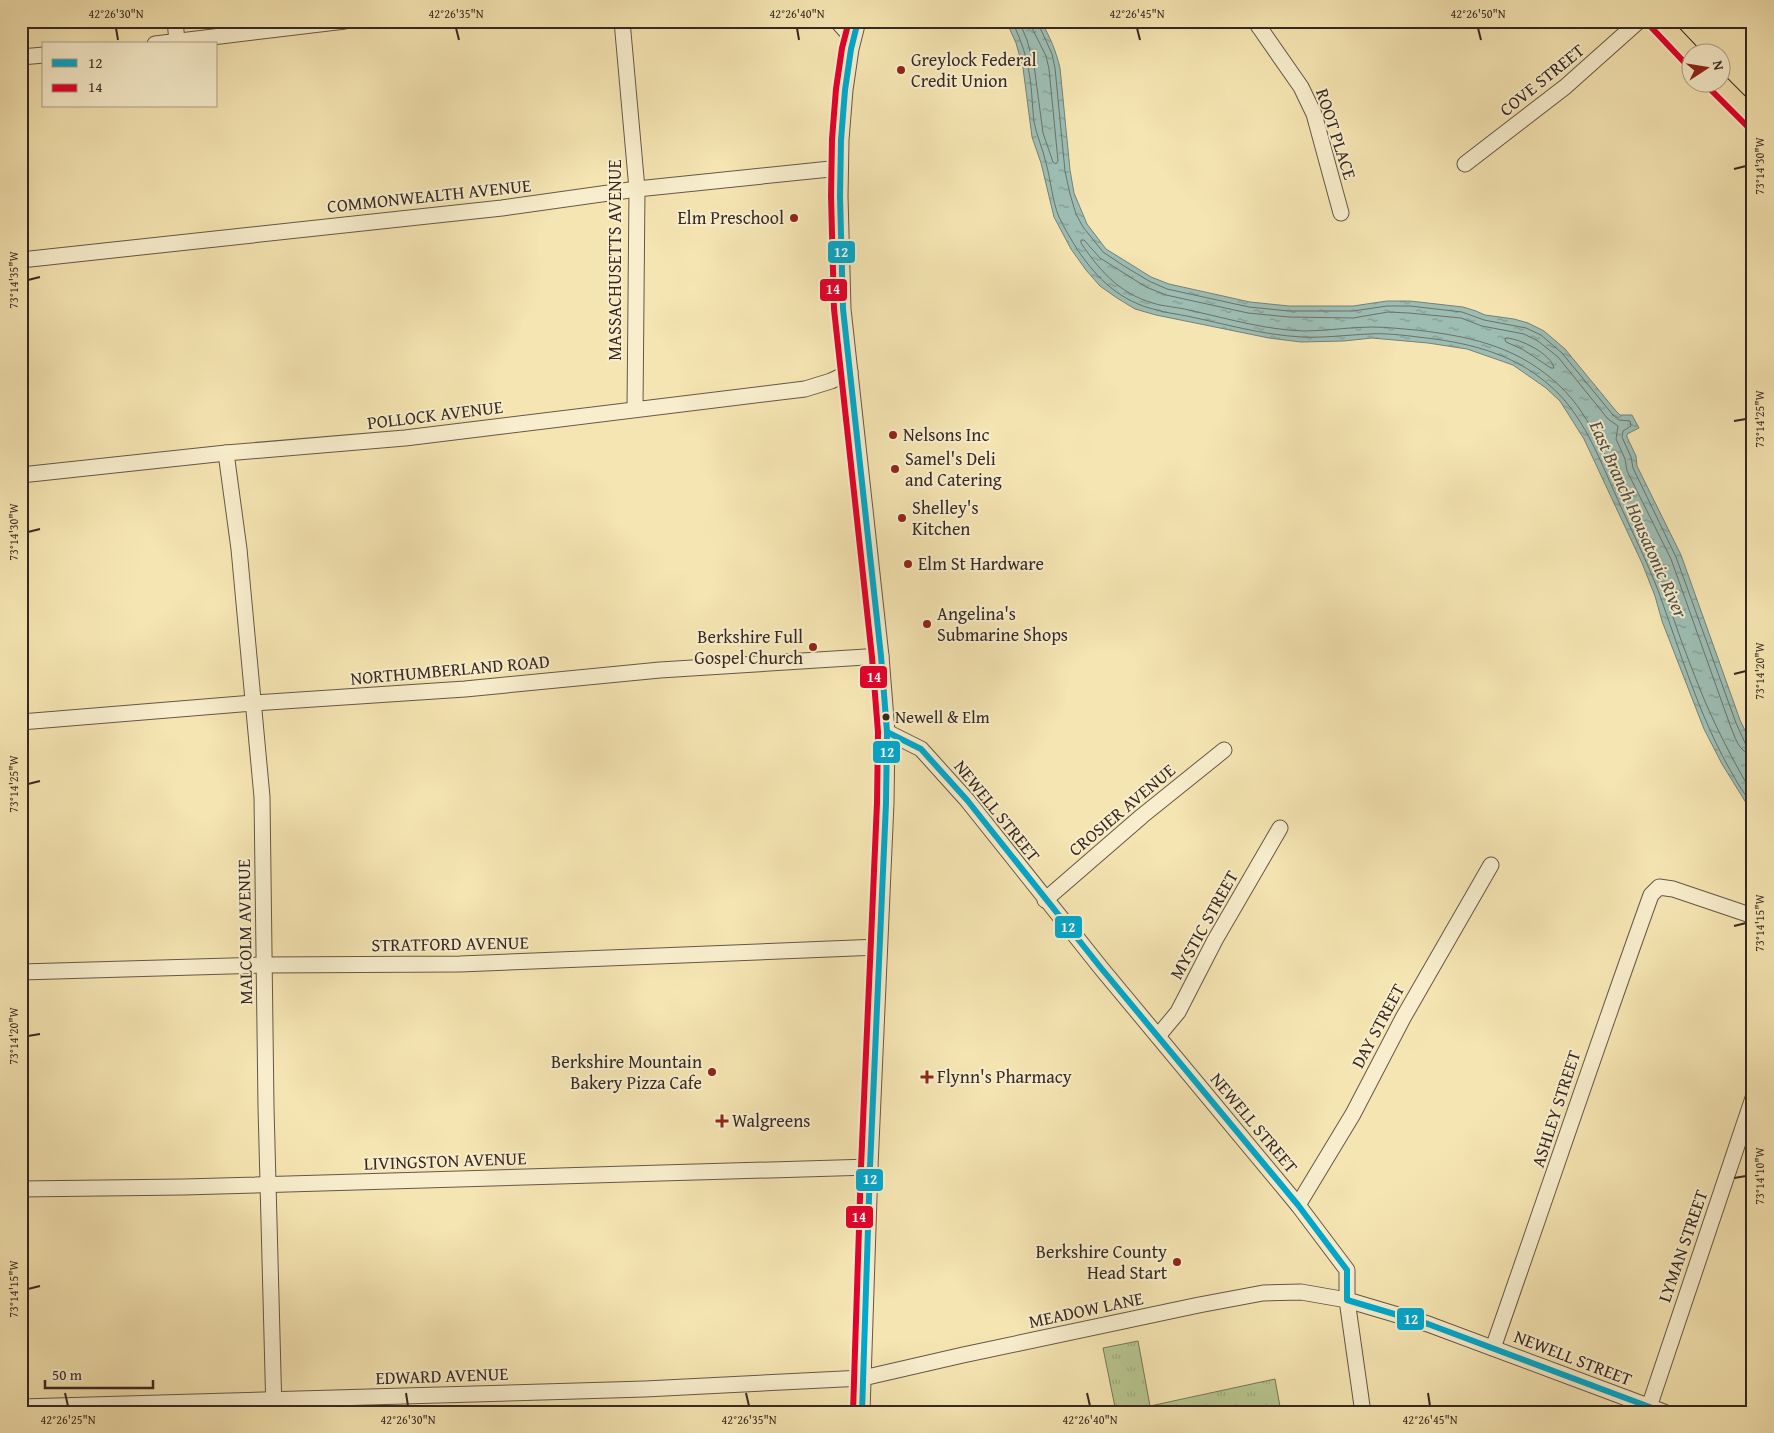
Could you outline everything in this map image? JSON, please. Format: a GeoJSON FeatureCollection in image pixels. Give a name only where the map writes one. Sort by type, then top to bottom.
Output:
{"type":"FeatureCollection","features":[{"type":"Feature","properties":{"kind":"highway"},"geometry":{"type":"LineString","coordinates":[[1657,21],[1682,47]]}},
{"type":"Feature","properties":{"kind":"highway"},"geometry":{"type":"LineString","coordinates":[[1725,92],[1753,120]]}},
{"type":"Feature","properties":{"kind":"street"},"geometry":{"type":"LineString","coordinates":[[175,21],[177,42],[345,21]]}},
{"type":"Feature","properties":{"kind":"street","name":"MASSACHUSETTS AVENUE"},"geometry":{"type":"LineString","coordinates":[[622,21],[637,189],[634,409]]}},
{"type":"Feature","properties":{"kind":"street"},"geometry":{"type":"LineString","coordinates":[[837,21],[854,39]]}},
{"type":"Feature","properties":{"kind":"street"},"geometry":{"type":"LineString","coordinates":[[858,21],[844,104],[840,168],[843,309],[881,656],[887,732],[886,803],[870,1167],[862,1412]]}},
{"type":"Feature","properties":{"kind":"street","name":"ROOT PLACE"},"geometry":{"type":"LineString","coordinates":[[1255,21],[1301,87],[1314,114],[1341,212]]}},
{"type":"Feature","properties":{"kind":"street","name":"COVE STREET"},"geometry":{"type":"LineString","coordinates":[[1465,164],[1565,87],[1639,21]]}},
{"type":"Feature","properties":{"kind":"street"},"geometry":{"type":"LineString","coordinates":[[21,57],[42,55]]}},
{"type":"Feature","properties":{"kind":"street","name":"COMMONWEALTH AVENUE"},"geometry":{"type":"LineString","coordinates":[[21,260],[502,208],[637,189],[840,168]]}},
{"type":"Feature","properties":{"kind":"street","name":"POLLOCK AVENUE"},"geometry":{"type":"LineString","coordinates":[[21,475],[226,453],[405,438],[805,389],[831,381],[850,372]]}},
{"type":"Feature","properties":{"kind":"street","name":"MALCOLM AVENUE"},"geometry":{"type":"LineString","coordinates":[[226,453],[239,548],[262,797],[263,965],[274,1406]]}},
{"type":"Feature","properties":{"kind":"street","name":"NORTHUMBERLAND ROAD"},"geometry":{"type":"LineString","coordinates":[[21,722],[253,703],[465,689],[660,670],[881,656]]}},
{"type":"Feature","properties":{"kind":"street","name":"NEWELL STREET"},"geometry":{"type":"LineString","coordinates":[[887,732],[921,749],[967,800],[1045,900],[1298,1205],[1347,1270],[1347,1300],[1428,1324],[1664,1412]]}},
{"type":"Feature","properties":{"kind":"street","name":"CROSIER AVENUE"},"geometry":{"type":"LineString","coordinates":[[1045,900],[1142,816],[1224,750]]}},
{"type":"Feature","properties":{"kind":"street","name":"MYSTIC STREET"},"geometry":{"type":"LineString","coordinates":[[1158,1036],[1178,1012],[1215,940],[1280,828]]}},
{"type":"Feature","properties":{"kind":"street","name":"DAY STREET"},"geometry":{"type":"LineString","coordinates":[[1298,1205],[1353,1114],[1403,1018],[1491,865]]}},
{"type":"Feature","properties":{"kind":"street","name":"ASHLEY STREET"},"geometry":{"type":"LineString","coordinates":[[1493,1348],[1651,895],[1661,888],[1673,889],[1753,916]]}},
{"type":"Feature","properties":{"kind":"street","name":"STRATFORD AVENUE"},"geometry":{"type":"LineString","coordinates":[[21,972],[263,965],[460,964],[879,947]]}},
{"type":"Feature","properties":{"kind":"street","name":"LYMAN STREET"},"geometry":{"type":"LineString","coordinates":[[1649,1407],[1753,1098]]}},
{"type":"Feature","properties":{"kind":"street","name":"LIVINGSTON AVENUE"},"geometry":{"type":"LineString","coordinates":[[21,1189],[694,1174],[870,1167]]}},
{"type":"Feature","properties":{"kind":"street","name":"MEADOW LANE"},"geometry":{"type":"LineString","coordinates":[[864,1378],[962,1354],[1263,1293],[1301,1292],[1347,1300]]}},
{"type":"Feature","properties":{"kind":"street"},"geometry":{"type":"LineString","coordinates":[[1347,1300],[1362,1406]]}},
{"type":"Feature","properties":{"kind":"street","name":"EDWARD AVENUE"},"geometry":{"type":"LineString","coordinates":[[21,1407],[274,1406],[864,1378]]}},
{"type":"Feature","properties":{"kind":"green space"},"geometry":{"type":"Polygon","coordinates":[[[1138,1341],[1150,1406],[1275,1379],[1281,1412],[1116,1412],[1103,1348],[1138,1341]]]}},
{"type":"Feature","properties":{"kind":"water","name":"East Branch Housatonic River"},"geometry":{"type":"Polygon","coordinates":[[[1006,21],[1041,21],[1050,38],[1060,68],[1074,193],[1087,224],[1106,249],[1151,277],[1169,284],[1250,302],[1289,306],[1353,306],[1387,301],[1410,301],[1463,307],[1485,315],[1528,323],[1544,331],[1565,349],[1620,415],[1632,415],[1639,428],[1627,434],[1627,437],[1636,456],[1637,466],[1681,555],[1740,720],[1753,747],[1753,814],[1722,764],[1704,729],[1662,621],[1655,596],[1642,563],[1584,439],[1560,401],[1546,388],[1513,365],[1467,349],[1372,338],[1301,342],[1269,338],[1156,315],[1135,309],[1117,298],[1100,286],[1086,270],[1071,249],[1054,217],[1041,163],[1032,137],[1023,68],[1016,43],[1006,21]]]}},
{"type":"Feature","properties":{"kind":"transit line","name":"14"},"geometry":{"type":"LineString","coordinates":[[849,21],[842,48],[836,89],[832,139],[831,196],[834,309],[872,657],[878,732],[877,803],[861,1167],[853,1412]]}},
{"type":"Feature","properties":{"kind":"transit line","name":"12"},"geometry":{"type":"LineString","coordinates":[[858,21],[851,49],[845,90],[841,140],[840,196],[843,309],[881,656],[887,732],[886,803],[870,1167],[862,1412]]}},
{"type":"Feature","properties":{"kind":"transit line","name":"14"},"geometry":{"type":"LineString","coordinates":[[1651,27],[1682,60]]}},
{"type":"Feature","properties":{"kind":"transit line","name":"14"},"geometry":{"type":"LineString","coordinates":[[1713,92],[1747,126]]}},
{"type":"Feature","properties":{"kind":"transit line","name":"12"},"geometry":{"type":"LineString","coordinates":[[887,732],[921,749],[967,800],[1101,968],[1298,1205],[1347,1270],[1347,1300],[1428,1324],[1663,1412]]}},
{"type":"Feature","properties":{"kind":"place","name":"Greylock Federal Credit Union"},"geometry":{"type":"Point","coordinates":[901,70]}},
{"type":"Feature","properties":{"kind":"place","name":"Elm Preschool"},"geometry":{"type":"Point","coordinates":[794,218]}},
{"type":"Feature","properties":{"kind":"place","name":"Nelsons Inc"},"geometry":{"type":"Point","coordinates":[893,435]}},
{"type":"Feature","properties":{"kind":"place","name":"Samel's Deli and Catering"},"geometry":{"type":"Point","coordinates":[895,469]}},
{"type":"Feature","properties":{"kind":"place","name":"Shelley's Kitchen"},"geometry":{"type":"Point","coordinates":[902,518]}},
{"type":"Feature","properties":{"kind":"place","name":"Elm St Hardware"},"geometry":{"type":"Point","coordinates":[908,564]}},
{"type":"Feature","properties":{"kind":"place","name":"Angelina's Submarine Shops"},"geometry":{"type":"Point","coordinates":[927,624]}},
{"type":"Feature","properties":{"kind":"place","name":"Berkshire Full Gospel Church"},"geometry":{"type":"Point","coordinates":[813,647]}},
{"type":"Feature","properties":{"kind":"place","name":"Newell & Elm"},"geometry":{"type":"Point","coordinates":[886,717]}},
{"type":"Feature","properties":{"kind":"place","name":"Berkshire Mountain Bakery Pizza Cafe"},"geometry":{"type":"Point","coordinates":[712,1072]}},
{"type":"Feature","properties":{"kind":"place","name":"Flynn's Pharmacy"},"geometry":{"type":"Point","coordinates":[927,1077]}},
{"type":"Feature","properties":{"kind":"place","name":"Walgreens"},"geometry":{"type":"Point","coordinates":[722,1121]}},
{"type":"Feature","properties":{"kind":"place","name":"Berkshire County Head Start"},"geometry":{"type":"Point","coordinates":[1177,1262]}}]}
